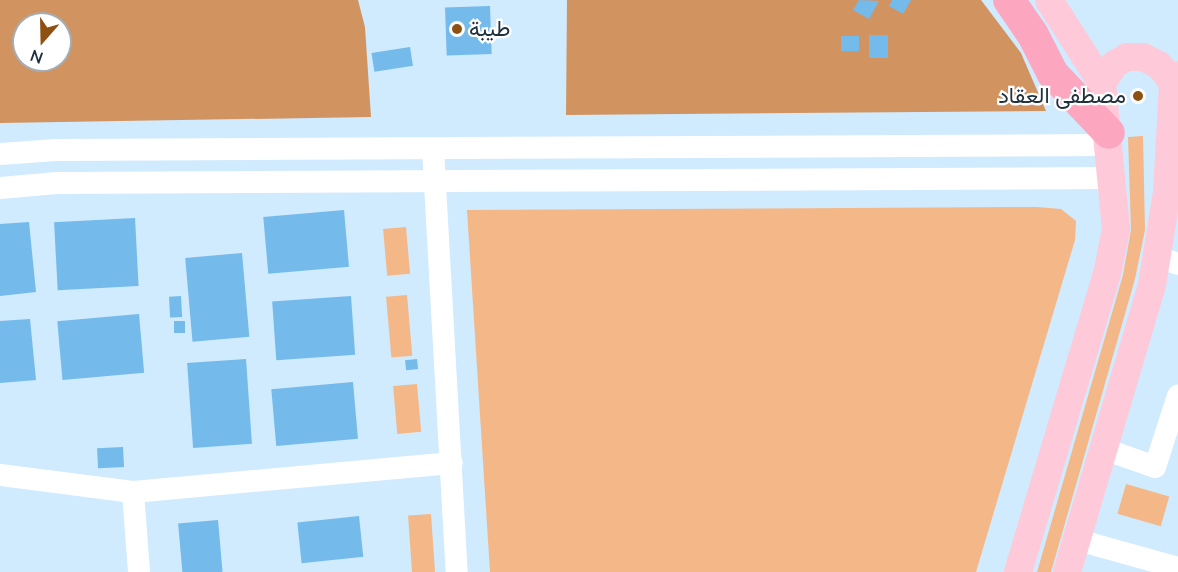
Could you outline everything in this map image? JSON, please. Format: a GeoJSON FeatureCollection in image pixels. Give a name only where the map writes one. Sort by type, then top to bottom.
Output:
{"type":"FeatureCollection","features":[{"type":"Feature","properties":{"kind":"highway"},"geometry":{"type":"LineString","coordinates":[[1009,0],[1033,35],[1053,74],[1109,139]]}},
{"type":"Feature","properties":{"kind":"main road"},"geometry":{"type":"LineString","coordinates":[[1018,572],[1046,485],[1108,270],[1116,229],[1109,139],[1101,83],[1049,0]]}},
{"type":"Feature","properties":{"kind":"main road"},"geometry":{"type":"LineString","coordinates":[[1067,572],[1104,449],[1167,261],[1172,192],[1175,79],[1159,65],[1143,57],[1127,57],[1115,64],[1101,83]]}},
{"type":"Feature","properties":{"kind":"main road"},"geometry":{"type":"LineString","coordinates":[[1046,485],[1089,501]]}},
{"type":"Feature","properties":{"kind":"street"},"geometry":{"type":"LineString","coordinates":[[0,154],[56,150],[433,149],[1109,139]]}},
{"type":"Feature","properties":{"kind":"street"},"geometry":{"type":"LineString","coordinates":[[433,149],[458,572]]}},
{"type":"Feature","properties":{"kind":"street"},"geometry":{"type":"LineString","coordinates":[[0,188],[57,183],[1112,178]]}},
{"type":"Feature","properties":{"kind":"street"},"geometry":{"type":"LineString","coordinates":[[1104,449],[1155,466],[1178,396]]}},
{"type":"Feature","properties":{"kind":"street"},"geometry":{"type":"LineString","coordinates":[[0,475],[133,492],[452,463]]}},
{"type":"Feature","properties":{"kind":"street"},"geometry":{"type":"LineString","coordinates":[[133,492],[139,572]]}},
{"type":"Feature","properties":{"kind":"street"},"geometry":{"type":"LineString","coordinates":[[1078,540],[1178,568]]}},
{"type":"Feature","properties":{"kind":"shaded area"},"geometry":{"type":"Polygon","coordinates":[[[0,0],[358,0],[365,27],[371,117],[0,123],[0,0]]]}},
{"type":"Feature","properties":{"kind":"shaded area"},"geometry":{"type":"Polygon","coordinates":[[[567,0],[981,0],[1021,53],[1046,111],[566,115],[567,0]]]}},
{"type":"Feature","properties":{"kind":"shaded area"},"geometry":{"type":"Polygon","coordinates":[[[1143,136],[1145,230],[1135,279],[1051,572],[1037,572],[1123,275],[1131,230],[1128,137],[1143,136]]]}},
{"type":"Feature","properties":{"kind":"shaded area"},"geometry":{"type":"Polygon","coordinates":[[[1037,207],[1061,209],[1076,221],[1075,240],[976,572],[490,572],[467,210],[1037,207]]]}},
{"type":"Feature","properties":{"kind":"shaded area"},"geometry":{"type":"Polygon","coordinates":[[[406,227],[410,274],[387,276],[383,229],[406,227]]]}},
{"type":"Feature","properties":{"kind":"shaded area"},"geometry":{"type":"Polygon","coordinates":[[[407,295],[412,356],[391,358],[386,297],[407,295]]]}},
{"type":"Feature","properties":{"kind":"shaded area"},"geometry":{"type":"Polygon","coordinates":[[[417,384],[421,432],[397,434],[393,386],[417,384]]]}},
{"type":"Feature","properties":{"kind":"shaded area"},"geometry":{"type":"Polygon","coordinates":[[[1126,484],[1169,496],[1161,526],[1117,514],[1126,484]]]}},
{"type":"Feature","properties":{"kind":"shaded area"},"geometry":{"type":"Polygon","coordinates":[[[431,514],[435,572],[412,572],[408,516],[431,514]]]}},
{"type":"Feature","properties":{"kind":"building"},"geometry":{"type":"Polygon","coordinates":[[[859,0],[879,1],[869,19],[853,10],[859,0]]]}},
{"type":"Feature","properties":{"kind":"building"},"geometry":{"type":"Polygon","coordinates":[[[892,0],[911,0],[903,14],[889,6],[892,0]]]}},
{"type":"Feature","properties":{"kind":"building"},"geometry":{"type":"Polygon","coordinates":[[[490,6],[492,54],[447,56],[445,8],[490,6]]]}},
{"type":"Feature","properties":{"kind":"building"},"geometry":{"type":"Polygon","coordinates":[[[869,35],[888,35],[888,58],[869,58],[869,35]]]}},
{"type":"Feature","properties":{"kind":"building"},"geometry":{"type":"Polygon","coordinates":[[[841,36],[859,36],[859,51],[841,51],[841,36]]]}},
{"type":"Feature","properties":{"kind":"building"},"geometry":{"type":"Polygon","coordinates":[[[410,47],[413,66],[374,72],[371,53],[410,47]]]}},
{"type":"Feature","properties":{"kind":"building"},"geometry":{"type":"Polygon","coordinates":[[[344,210],[349,267],[268,274],[263,217],[344,210]]]}},
{"type":"Feature","properties":{"kind":"building"},"geometry":{"type":"Polygon","coordinates":[[[135,218],[139,286],[58,290],[54,222],[135,218]]]}},
{"type":"Feature","properties":{"kind":"building"},"geometry":{"type":"Polygon","coordinates":[[[29,222],[36,292],[0,296],[0,224],[29,222]]]}},
{"type":"Feature","properties":{"kind":"building"},"geometry":{"type":"Polygon","coordinates":[[[242,253],[249,337],[193,342],[185,258],[242,253]]]}},
{"type":"Feature","properties":{"kind":"building"},"geometry":{"type":"Polygon","coordinates":[[[181,296],[182,317],[170,318],[169,297],[181,296]]]}},
{"type":"Feature","properties":{"kind":"building"},"geometry":{"type":"Polygon","coordinates":[[[351,296],[355,355],[276,360],[272,302],[351,296]]]}},
{"type":"Feature","properties":{"kind":"building"},"geometry":{"type":"Polygon","coordinates":[[[139,314],[144,373],[62,380],[57,321],[139,314]]]}},
{"type":"Feature","properties":{"kind":"building"},"geometry":{"type":"Polygon","coordinates":[[[30,319],[36,380],[0,383],[0,321],[30,319]]]}},
{"type":"Feature","properties":{"kind":"building"},"geometry":{"type":"Polygon","coordinates":[[[174,321],[185,321],[185,333],[174,333],[174,321]]]}},
{"type":"Feature","properties":{"kind":"building"},"geometry":{"type":"Polygon","coordinates":[[[246,359],[252,444],[193,448],[187,363],[246,359]]]}},
{"type":"Feature","properties":{"kind":"building"},"geometry":{"type":"Polygon","coordinates":[[[417,359],[418,369],[406,370],[405,360],[417,359]]]}},
{"type":"Feature","properties":{"kind":"building"},"geometry":{"type":"Polygon","coordinates":[[[353,382],[358,439],[276,446],[271,389],[353,382]]]}},
{"type":"Feature","properties":{"kind":"building"},"geometry":{"type":"Polygon","coordinates":[[[123,447],[124,467],[98,468],[97,448],[123,447]]]}},
{"type":"Feature","properties":{"kind":"building"},"geometry":{"type":"Polygon","coordinates":[[[359,516],[363,557],[302,563],[297,522],[359,516]]]}},
{"type":"Feature","properties":{"kind":"building"},"geometry":{"type":"Polygon","coordinates":[[[218,520],[223,572],[182,572],[178,523],[218,520]]]}},
{"type":"Feature","properties":{"kind":"place","name":"طيبة"},"geometry":{"type":"Point","coordinates":[457,29]}},
{"type":"Feature","properties":{"kind":"place","name":"مصطفى العقاد"},"geometry":{"type":"Point","coordinates":[1138,96]}}]}
